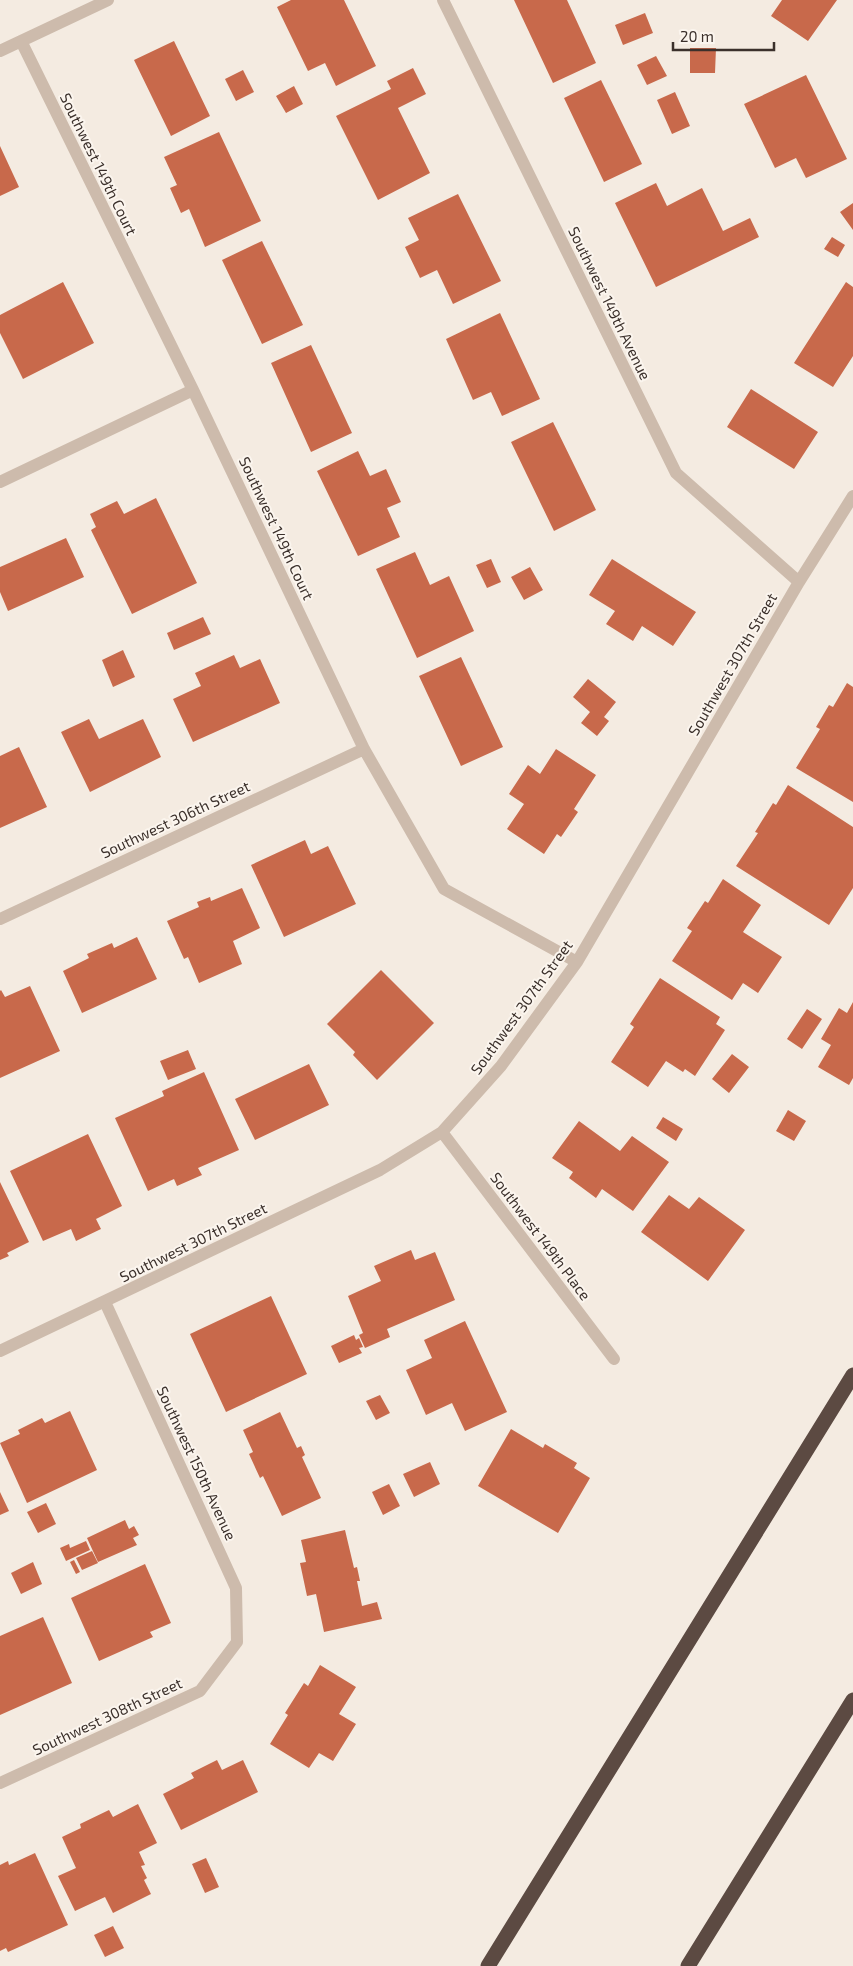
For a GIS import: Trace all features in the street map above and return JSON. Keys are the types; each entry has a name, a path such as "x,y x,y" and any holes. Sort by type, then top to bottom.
{"highway":[{"path":"488,1966 853,1375"},
{"path":"688,1966 853,1700"}],"street":[{"path":"0,51 108,0"},
{"name":"Southwest 149th Avenue","path":"443,0 676,473 799,582"},
{"name":"Southwest 149th Court","path":"21,41 193,390 364,749 444,889 577,962"},
{"path":"0,482 193,390"},
{"name":"Southwest 307th Street","path":"0,1351 380,1170 442,1132 501,1066 577,962 799,582 853,496"},
{"name":"Southwest 306th Street","path":"0,919 364,749"},
{"name":"Southwest 149th Place","path":"442,1132 614,1359"},
{"name":"Southwest 150th Avenue","path":"105,1302 236,1588 237,1642"},
{"name":"Southwest 308th Street","path":"0,1783 200,1691 237,1642"}],"building":[{"path":"291,0 344,0 376,66 336,86 325,63 308,71 277,7"},
{"path":"514,0 567,0 596,63 553,83"},
{"path":"782,0 837,0 808,41 771,16"},
{"path":"645,13 653,33 623,45 615,25"},
{"path":"174,41 210,116 171,136 134,60"},
{"path":"690,48 716,48 715,73 690,73"},
{"path":"656,56 667,76 647,85 637,65"},
{"path":"413,68 426,94 398,108 430,173 378,200 336,116 391,89 387,81"},
{"path":"243,70 254,92 236,101 225,79"},
{"path":"806,75 847,159 806,178 796,158 775,168 744,104"},
{"path":"601,80 642,164 604,182 564,98"},
{"path":"294,86 303,104 286,113 276,96"},
{"path":"675,92 690,126 672,134 657,100"},
{"path":"219,132 261,221 205,247 189,209 181,213 170,188 177,185 164,157"},
{"path":"0,146 19,187 0,196"},
{"path":"656,183 667,206 702,188 723,231 750,218 759,237 656,287 615,203"},
{"path":"458,194 501,281 453,304 437,270 420,278 405,247 419,240 408,218"},
{"path":"853,203 853,230 840,212"},
{"path":"832,237 845,245 838,257 824,249"},
{"path":"262,241 303,325 262,344 222,260"},
{"path":"63,282 94,343 23,379 0,333 0,315"},
{"path":"846,282 853,287 853,356 833,387 794,363"},
{"path":"500,313 540,399 502,416 491,392 473,400 446,339"},
{"path":"311,345 352,433 311,452 271,363"},
{"path":"751,389 818,432 794,469 727,427"},
{"path":"553,422 596,510 554,531 511,442"},
{"path":"358,451 370,476 386,469 401,502 387,508 400,537 358,556 317,471"},
{"path":"156,498 197,583 132,614 91,530 96,527 90,514 117,501 124,514"},
{"path":"66,538 84,577 8,611 0,592 0,567"},
{"path":"415,552 430,585 449,576 474,631 417,658 376,569"},
{"path":"491,559 501,582 487,588 476,565"},
{"path":"612,559 696,612 673,646 642,626 633,641 606,624 615,611 589,595"},
{"path":"530,567 543,590 524,600 511,577"},
{"path":"203,617 211,634 174,650 167,633"},
{"path":"123,650 135,677 113,687 102,660"},
{"path":"234,655 240,668 260,659 280,703 193,742 173,699 201,686 195,673"},
{"path":"461,657 503,747 461,766 419,676"},
{"path":"588,679 616,702 604,717 609,721 597,736 581,723 590,712 573,697"},
{"path":"847,683 853,687 853,802 796,768 820,729 816,727 829,705 833,707"},
{"path":"89,719 99,739 143,719 161,757 90,792 61,732"},
{"path":"19,747 47,807 0,828 0,756"},
{"path":"556,749 596,775 574,809 578,812 561,837 557,834 544,854 507,829 524,804 509,794 528,765 540,774"},
{"path":"788,785 853,827 853,888 829,925 736,866 758,833 755,832 773,803 776,805"},
{"path":"305,840 311,854 328,846 356,904 284,937 251,865"},
{"path":"723,879 761,905 743,932 782,957 758,993 743,983 732,1000 672,961 692,931 687,928 705,901 708,903"},
{"path":"242,888 260,928 233,941 242,964 199,983 188,957 184,959 167,921 199,907 197,902 210,897 211,901"},
{"path":"137,937 157,979 82,1013 63,971 89,958 87,954 112,943 114,948"},
{"path":"381,970 434,1023 377,1080 353,1055 355,1052 327,1024"},
{"path":"660,978 720,1017 716,1024 725,1030 695,1076 685,1069 683,1072 666,1061 648,1087 611,1062 634,1027 630,1024"},
{"path":"30,986 60,1051 0,1078 0,991 5,997"},
{"path":"853,1002 853,1078 849,1085 818,1067 831,1045 821,1039 839,1008 847,1013"},
{"path":"807,1009 822,1019 802,1049 787,1039"},
{"path":"188,1050 196,1069 168,1080 160,1061"},
{"path":"732,1054 749,1067 729,1093 712,1079"},
{"path":"309,1064 329,1105 255,1140 235,1099"},
{"path":"204,1072 239,1150 198,1168 202,1175 177,1186 174,1179 148,1191 115,1118 164,1096 162,1091"},
{"path":"788,1110 806,1121 794,1141 776,1131"},
{"path":"663,1117 683,1129 676,1141 656,1128"},
{"path":"579,1121 620,1151 632,1136 669,1162 633,1211 602,1189 596,1198 569,1178 573,1172 552,1158"},
{"path":"88,1134 122,1206 96,1219 101,1229 76,1241 71,1229 43,1241 10,1171"},
{"path":"0,1182 29,1242 7,1253 9,1256 0,1260"},
{"path":"669,1195 689,1209 699,1197 745,1230 708,1281 641,1232"},
{"path":"411,1250 415,1260 435,1252 455,1300 387,1329 390,1337 365,1348 359,1335 363,1333 348,1296 381,1281 374,1266"},
{"path":"271,1296 307,1374 226,1412 190,1334"},
{"path":"465,1321 507,1412 465,1431 452,1403 426,1415 406,1370 432,1358 424,1340"},
{"path":"354,1335 356,1340 359,1338 363,1347 359,1348 362,1353 339,1363 331,1346"},
{"path":"380,1395 390,1413 376,1420 366,1401"},
{"path":"70,1411 97,1470 27,1503 0,1443 20,1434 18,1430 42,1418 45,1423"},
{"path":"280,1412 297,1448 301,1446 305,1455 302,1457 321,1498 282,1516 263,1476 260,1478 249,1454 253,1452 243,1430"},
{"path":"511,1429 543,1448 545,1444 577,1463 574,1468 590,1478 558,1533 478,1486"},
{"path":"430,1462 440,1484 414,1497 403,1474"},
{"path":"389,1484 400,1506 383,1515 372,1492"},
{"path":"0,1492 9,1511 0,1515"},
{"path":"46,1503 56,1524 38,1533 27,1512"},
{"path":"125,1520 129,1529 134,1526 139,1535 133,1538 137,1545 98,1562 87,1538"},
{"path":"345,1530 354,1568 357,1567 360,1581 357,1581 362,1606 377,1602 382,1619 324,1632 316,1594 307,1596 300,1563 306,1562 301,1540"},
{"path":"86,1541 90,1550 66,1561 60,1548 69,1544 70,1548"},
{"path":"92,1551 98,1563 82,1570 76,1558"},
{"path":"74,1560 80,1572 76,1574 70,1562"},
{"path":"33,1562 42,1584 21,1594 11,1573"},
{"path":"145,1564 171,1623 150,1632 153,1637 99,1661 71,1598"},
{"path":"43,1617 72,1683 0,1715 0,1636"},
{"path":"320,1665 356,1687 339,1714 356,1724 333,1761 319,1753 309,1768 270,1744 288,1715 285,1713 304,1683 308,1686"},
{"path":"217,1760 222,1770 243,1760 258,1792 181,1830 163,1794 194,1778 191,1773"},
{"path":"138,1804 157,1843 139,1852 145,1865 141,1866 147,1878 144,1880 151,1894 113,1913 105,1897 75,1911 58,1876 76,1868 62,1837 81,1828 80,1824 109,1810 113,1817"},
{"path":"35,1853 68,1925 8,1952 6,1948 0,1951 0,1865 8,1861 9,1865"},
{"path":"206,1858 219,1887 205,1893 192,1864"},
{"path":"113,1926 124,1948 105,1957 94,1935"}]}
